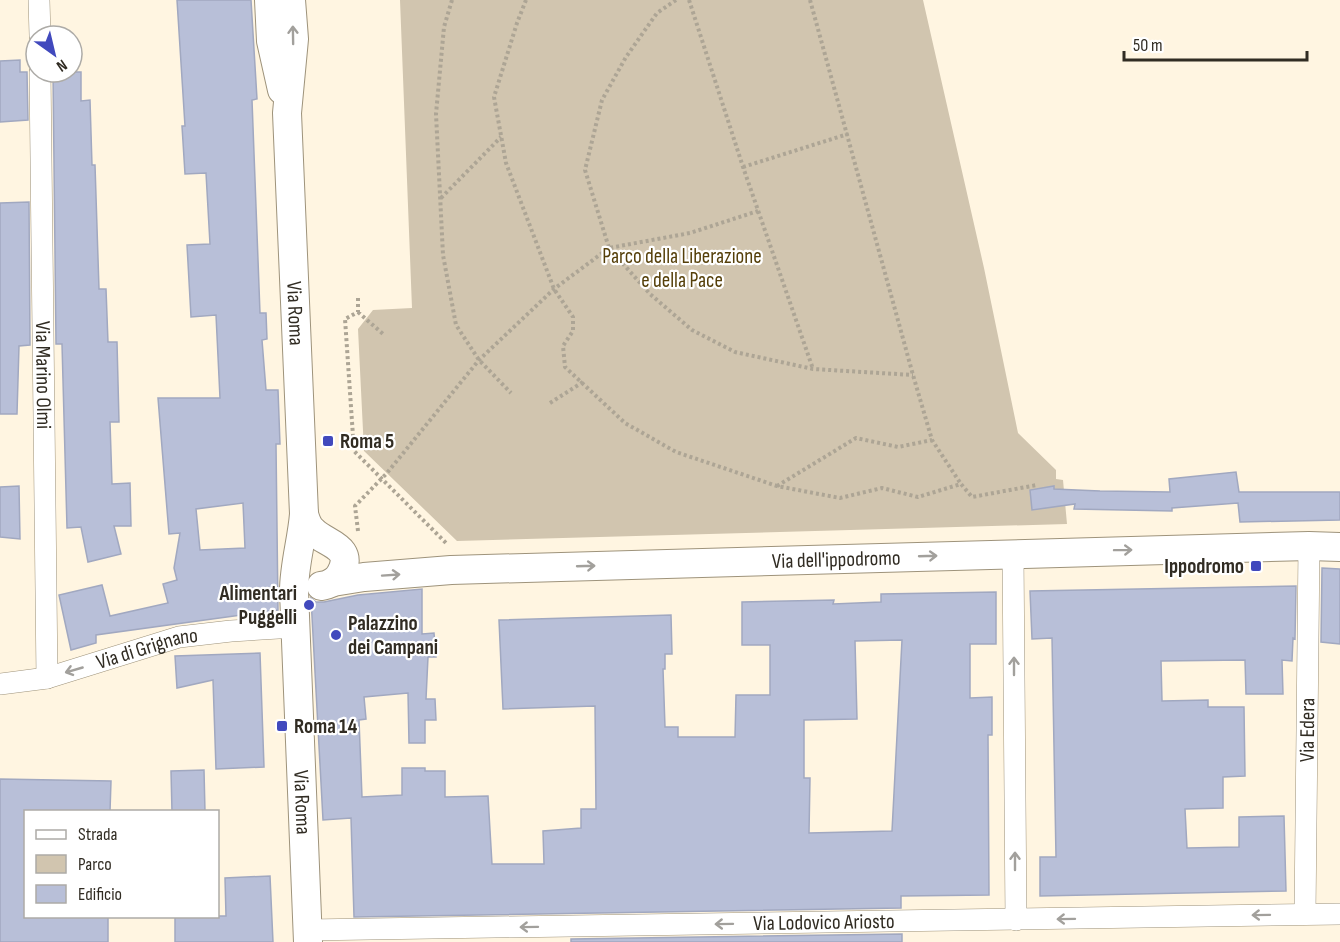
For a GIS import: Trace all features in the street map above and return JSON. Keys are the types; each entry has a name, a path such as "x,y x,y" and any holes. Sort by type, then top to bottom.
{"street":[{"path":"39,0 40,24"},
{"name":"Via Roma","path":"269,0 271,41 287,112"},
{"name":"Via Roma","path":"291,0 294,39 287,112 304,514 309,527 309,569 295,627 308,936"},
{"name":"Via Marino Olmi","path":"40,84 47,678"},
{"name":"Via Edera","path":"1305,914 1309,546"},
{"name":"Via dell'ippodromo","path":"309,569 364,577 451,570 1013,553 1340,547"},
{"path":"1013,553 1016,920"},
{"name":"Via di Grignano","path":"0,684 47,678 179,637 295,627"},
{"name":"Via Lodovico Ariosto","path":"308,936 1340,914"}],"path":[{"path":"453,0 444,27 436,114 443,255 456,325 478,360 511,393"},
{"path":"526,0 516,23 494,97 506,163 554,289 573,317 573,331 563,346 565,367 625,423 676,452 777,486 840,498 882,488 918,497 961,484"},
{"path":"676,0 657,13 626,57 602,100 585,170 609,248 650,294 692,330 735,352 813,369 913,375"},
{"path":"689,0 743,167 813,369"},
{"path":"810,0 932,440 972,497 1037,485"},
{"path":"743,167 848,134"},
{"path":"440,199 501,137"},
{"path":"358,535 355,506 382,478 478,360 554,289 609,248 690,233 759,211"},
{"path":"358,298 358,312 383,334"},
{"path":"358,312 345,319 354,451 450,546"},
{"path":"550,403 583,382"},
{"path":"777,486 856,438 898,447 932,440"}],"green space":[{"name":"Parco della Liberazione e della Pace","path":"400,0 923,0 984,268 1018,433 1056,470 1056,479 1063,480 1067,524 457,541 364,451 358,329 373,310 412,308"}],"building":[{"path":"177,0 251,0 257,99 252,100 260,313 266,313 267,339 262,340 266,390 278,390 280,444 276,444 278,610 96,635 96,643 71,650 59,595 102,585 110,616 168,603 163,584 177,580 174,568 180,533 169,534 158,398 220,398 216,315 191,317 187,245 210,244 206,173 185,174 182,126 185,126","holes":["243,503 245,548 200,550 196,509"]},
{"path":"20,60 20,72 24,72 24,84 27,84 28,120 0,122 0,61"},
{"path":"53,84 81,84 81,101 90,100 92,165 95,165 99,289 106,289 108,342 117,342 119,422 110,422 112,484 130,483 131,526 114,526 121,554 88,562 81,527 67,528 62,344 56,344"},
{"path":"29,202 30,345 19,346 17,414 0,414 0,203"},
{"path":"1236,472 1239,492 1340,492 1340,520 1240,522 1238,503 1172,508 1172,511 1074,509 1075,504 1032,510 1030,490 1054,486 1054,489 1170,492 1169,479"},
{"path":"19,486 20,539 0,537 0,487"},
{"path":"1322,568 1340,569 1340,644 1321,642"},
{"path":"1296,586 1295,639 1293,638 1292,661 1282,660 1283,694 1246,694 1245,660 1161,661 1162,701 1208,700 1208,707 1244,707 1245,776 1223,777 1223,808 1185,809 1187,848 1239,847 1239,817 1284,816 1286,891 1040,896 1040,857 1056,857 1052,638 1032,639 1030,591"},
{"path":"422,589 422,634 434,633 436,657 428,657 426,699 435,699 436,720 425,720 425,743 409,743 408,693 364,697 366,719 359,720 362,797 402,795 402,768 445,771 445,797 488,796 492,864 544,864 543,831 581,828 581,809 596,809 595,706 503,709 499,620 671,615 672,654 665,654 665,669 663,669 665,727 678,727 678,737 735,737 736,695 770,695 770,645 742,645 742,602 834,600 833,604 881,602 881,594 996,592 996,644 970,644 970,698 992,697 992,735 988,735 989,895 901,896 901,908 354,917 351,818 323,820 311,598 316,602 324,602 358,595","holes":["902,640 892,831 809,833 810,778 804,778 804,720 857,719 855,641"]},
{"path":"260,653 264,767 216,769 213,680 177,688 175,656"},
{"path":"204,770 205,810 172,810 171,771"},
{"path":"0,779 111,781 110,810 24,810 24,918 108,918 108,942 0,942"},
{"path":"270,876 273,942 175,942 175,918 226,916 225,878"},
{"path":"902,934 902,942 571,942 571,939"}],"place":[{"name":"Roma 5","path":"328,441"},
{"name":"Ippodromo","path":"1256,566"},
{"name":"Alimentari Puggelli","path":"309,605"},
{"name":"Palazzino dei Campani","path":"336,635"},
{"name":"Roma 14","path":"282,726"}]}
